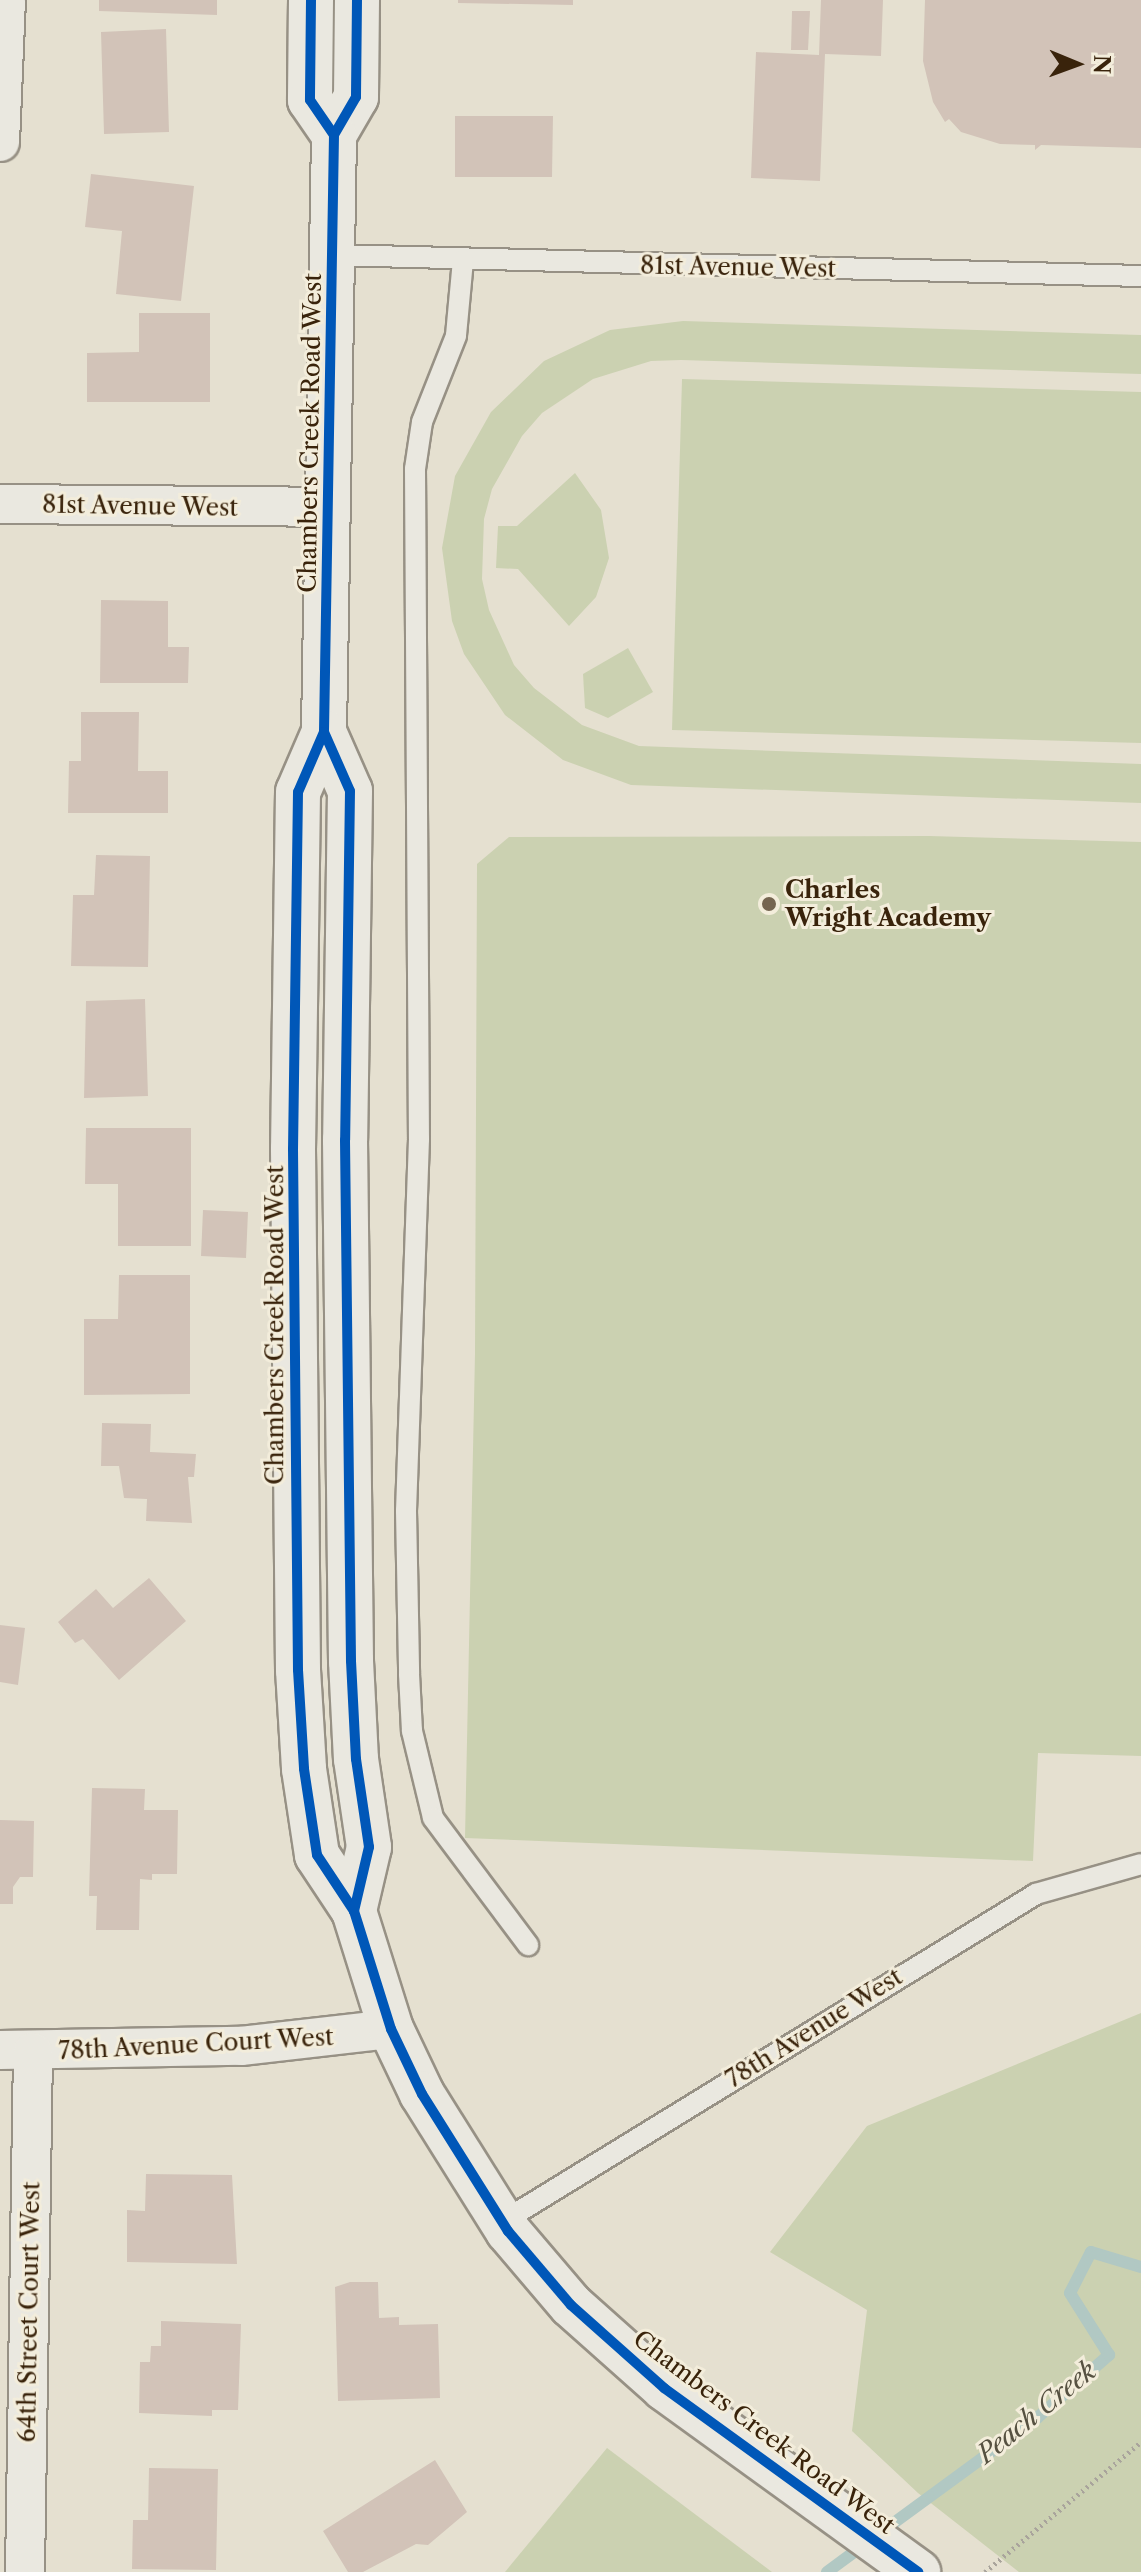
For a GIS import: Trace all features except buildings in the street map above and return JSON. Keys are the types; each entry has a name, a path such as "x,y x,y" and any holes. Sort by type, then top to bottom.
{"street":[{"path":"0,142 6,0"},
{"path":"311,0 310,100 334,135 356,97 357,0"},
{"name":"Chambers Creek Road West","path":"334,135 324,732 298,792 293,1149 298,1670 304,1769 317,1855 354,1911 391,2029 448,2142 502,2222 571,2305 664,2388 918,2572"},
{"name":"81st Avenue West","path":"0,504 328,507"},
{"name":"78th Avenue Court West","path":"17,2051 241,2046 391,2029"},
{"name":"64th Street Court West","path":"17,2051 25,2572"}],"lane":[{"name":"81st Avenue West","path":"334,255 1141,276"},
{"path":"463,260 458,328 422,422 415,469 419,1139 406,1511 409,1674 412,1731 433,1818 528,1945"},
{"name":"78th Avenue West","path":"502,2222 1036,1894 1141,1864"}],"path":[{"path":"985,2572 1141,2442"}],"green space":[{"path":"683,321 1141,335 1141,374 681,360 651,361 593,379 542,413 522,436 492,489 484,519 482,579 489,610 514,665 534,688 582,725 639,746 1141,764 1141,803 631,785 563,760 505,715 464,654 452,621 442,548 455,476 491,412 544,361 610,330"},
{"path":"682,379 1141,392 1141,743 672,730"},
{"path":"575,473 601,510 609,558 596,597 569,626 518,569 496,568 498,526 517,526"},
{"path":"628,648 653,692 608,718 585,708 583,674"},
{"path":"929,836 1141,842 1141,1756 1038,1753 1033,1861 465,1838 475,1353 477,864 509,837"},
{"path":"1141,2013 1141,2572 1019,2572 918,2493 852,2431 867,2310 770,2252 867,2126"},
{"path":"607,2448 772,2572 505,2572"}],"waterway":[{"name":"Peach Creek","path":"880,2533 1037,2418 1109,2355 1070,2293 1091,2252 1141,2267"},
{"name":"Peach Creek","path":"827,2572 865,2544"}],"cycle path":[{"path":"311,0 310,100 334,135"},
{"path":"357,0 356,97 334,135 324,732 298,792 293,1149 298,1670 304,1769 317,1855 354,1911 391,2029 422,2094 508,2231 571,2305 664,2388 918,2572"},
{"path":"324,732 350,791 345,1140 351,1661 356,1759 369,1847 354,1911"}],"place":[{"name":"Charles Wright Academy","path":"769,904"}]}
